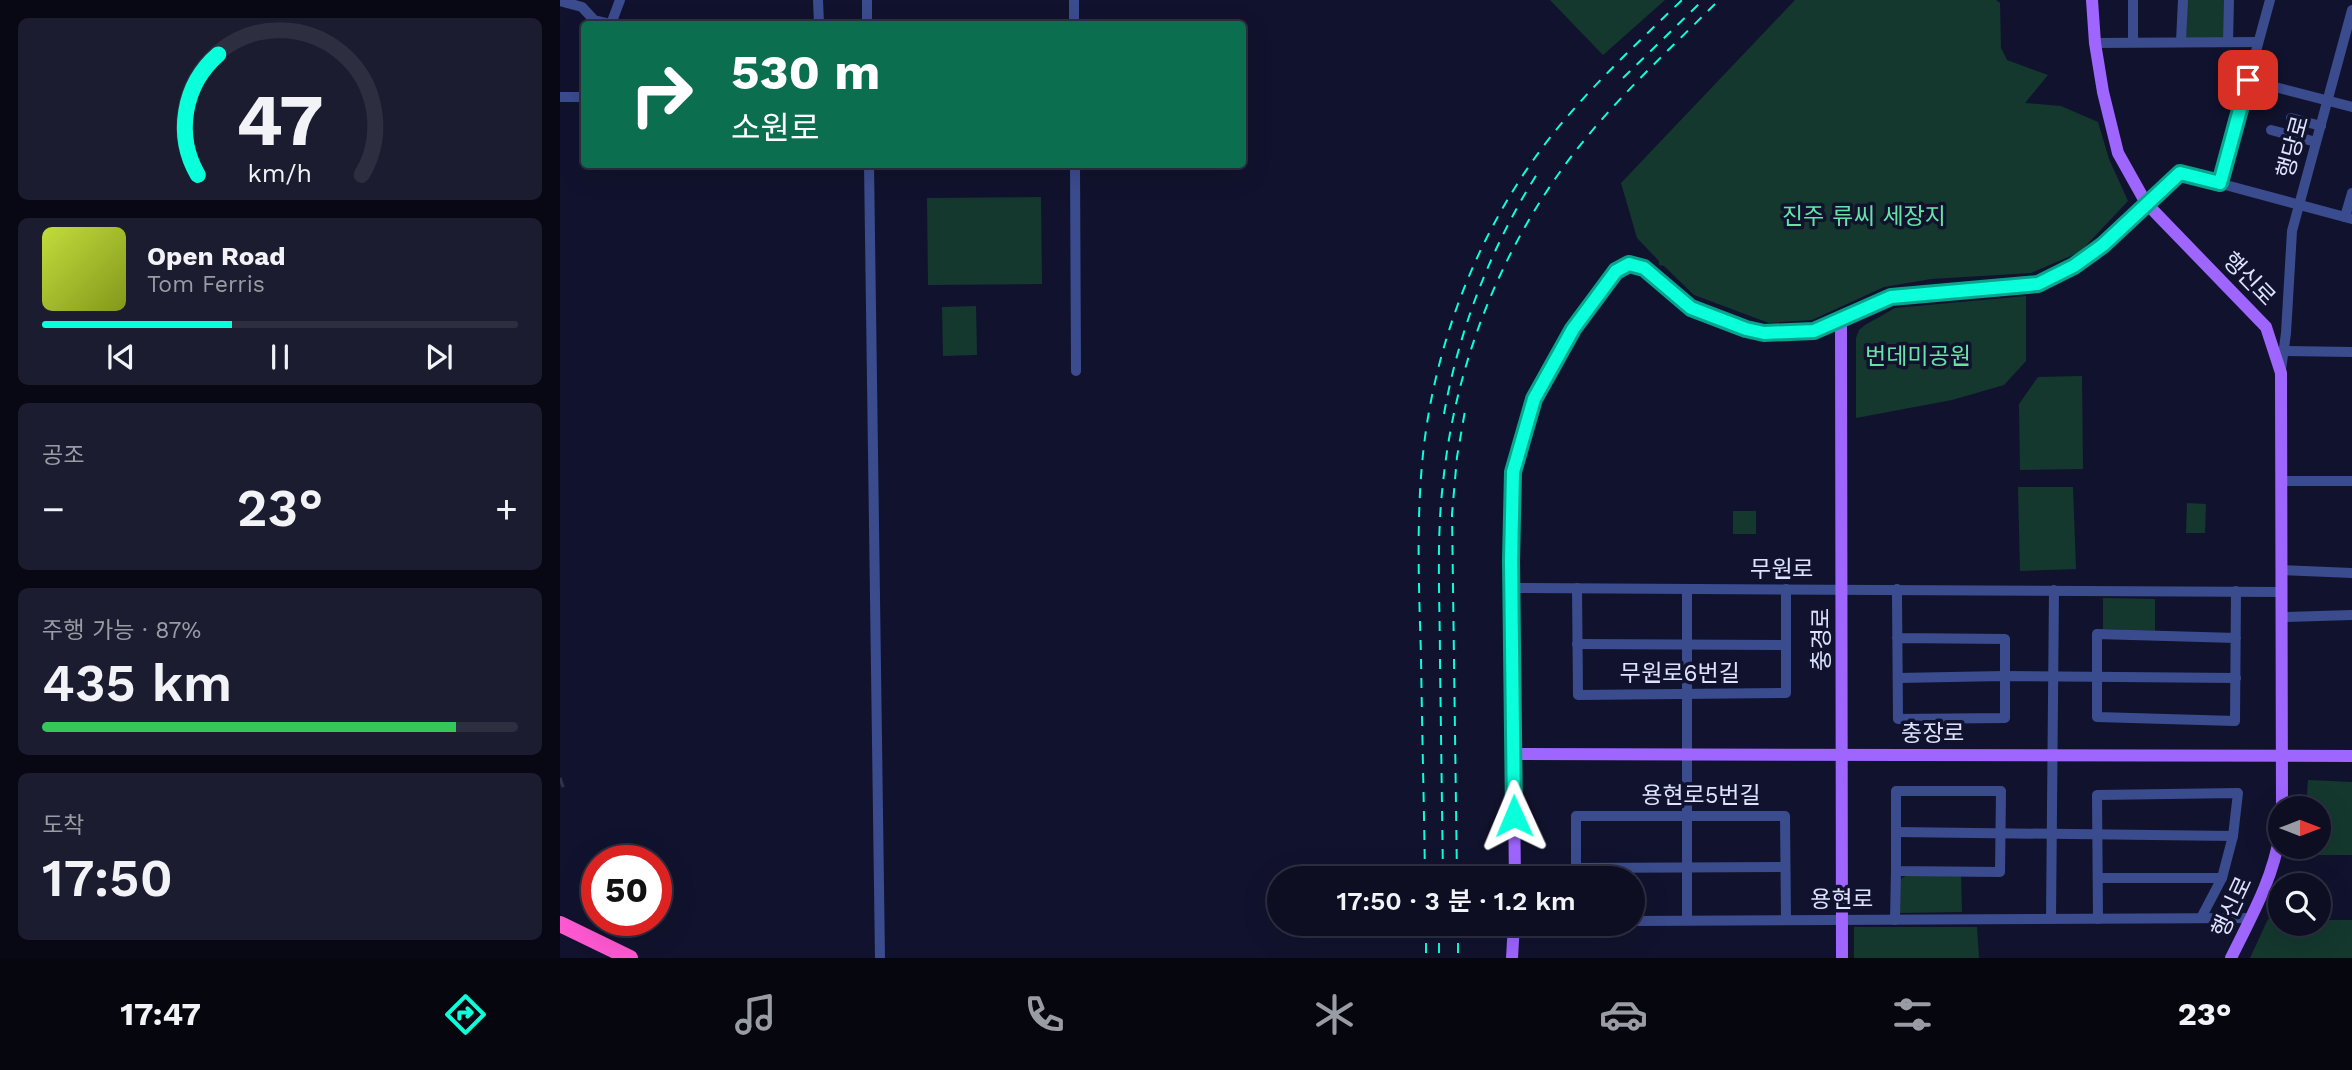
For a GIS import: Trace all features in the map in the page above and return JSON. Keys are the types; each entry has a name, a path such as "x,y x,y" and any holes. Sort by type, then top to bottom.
{"highway":[{"path":"560,912 564,933"},
{"path":"564,933 614,958"},
{"path":"564,933 630,958"}],"main road":[{"name":"행신로","path":"2092,0 2095,43 2109,122 2118,153 2147,203 2266,327 2281,373 2282,796"},
{"path":"1515,866 1511,587 1513,472 1534,399 1573,329 1616,271 1629,264 1644,268 1691,308 1746,329 1764,333 1814,331 1891,297 2038,284 2074,266 2103,245 2147,203"},
{"name":"충경로","path":"1841,319 1842,958"},
{"name":"충장로","path":"1513,754 2352,757"},
{"name":"행신로","path":"2231,958 2276,859"},
{"path":"1512,958 1513,936"}],"street":[{"path":"613,21 620,0"},
{"path":"818,0 819,21"},
{"path":"867,0 867,21"},
{"path":"1073,0 1074,21"},
{"path":"2133,0 2133,42"},
{"path":"2181,42 2183,0"},
{"path":"2228,0 2228,42"},
{"path":"2220,183 2270,0"},
{"path":"560,1 582,4 594,20 598,21"},
{"name":"행당로","path":"2281,373 2292,231 2352,10"},
{"path":"2095,43 2258,42"},
{"name":"행당로","path":"2248,80 2352,107"},
{"path":"560,97 581,97"},
{"path":"2291,118 2321,125"},
{"path":"2271,130 2316,142"},
{"path":"869,168 880,958"},
{"path":"1075,168 1076,371"},
{"name":"행당로","path":"2147,203 2180,173 2300,205"},
{"path":"2300,205 2349,218 2352,193"},
{"path":"2284,351 2352,352"},
{"path":"2282,481 2352,481"},
{"path":"2282,570 2352,573"},
{"name":"무원로","path":"1511,587 2281,592"},
{"name":"무원로6번길","path":"1577,588 1577,695 1786,693 1786,589"},
{"path":"1687,589 1687,920"},
{"path":"1897,589 1897,638 1898,719 2005,718 2005,639 1897,638"},
{"path":"2051,919 2053,590"},
{"path":"2236,591 2236,638 2236,678 2235,721 2097,717 2097,634 2236,638"},
{"path":"2282,617 2352,615"},
{"path":"1577,644 1786,645"},
{"path":"1898,678 2236,678"},
{"path":"1895,920 1896,791 2001,791 2000,872 1896,871"},
{"path":"2098,919 2097,794 2238,793 2233,836 2222,878 2201,918"},
{"name":"용현로5번길","path":"1576,866 1576,816 1785,816 1786,920"},
{"path":"1896,831 2233,836"},
{"path":"1645,869 1785,867"},
{"path":"2098,877 2222,878"},
{"name":"용현로","path":"1645,921 2251,918"}],"green space":[{"path":"1550,0 1665,0 1603,55"},
{"name":"진주 류씨 세장지","path":"1795,0 1996,0 2000,3 2001,48 2007,60 2048,75 2025,103 2061,106 2098,122 2109,159 2128,201 2080,252 2031,273 1931,279 1884,287 1812,320 1769,323 1694,295 1664,266 1659,265 1659,261 1637,238 1621,183"},
{"path":"2187,0 2225,0 2224,39 2186,38"},
{"path":"1041,197 1042,284 928,285 927,198"},
{"name":"번데미공원","path":"2026,296 2026,361 2004,385 1952,400 1856,418 1856,338 1865,325 1895,308"},
{"path":"976,306 977,355 943,356 942,307"},
{"path":"2082,376 2083,469 2020,470 2019,404 2038,377"},
{"path":"2018,487 2073,487 2076,569 2020,571"},
{"path":"2187,503 2206,504 2205,533 2186,533"},
{"path":"1733,511 1756,511 1756,534 1733,534"},
{"path":"2103,598 2155,599 2155,631 2103,629"},
{"path":"2308,780 2352,782 2352,855 2331,855 2331,796 2307,796"},
{"path":"1911,873 1961,874 1962,912 1899,913 1899,880"},
{"path":"2268,919 2268,936 2331,936 2331,920 2352,920 2352,958 2250,958"},
{"path":"1854,927 1977,927 1979,958 1854,958"}],"railway":[{"path":"1425,866 1419,504 1428,415 1447,337 1475,262 1492,227 1534,159 1586,96 1682,0"},
{"path":"1623,78 1703,0"},
{"path":"1443,866 1440,527 1448,442 1467,363 1495,286 1533,213 1555,179 1612,108 1719,0"},
{"path":"1444,414 1458,351 1479,290 1505,230 1537,174"},
{"path":"1457,866 1452,514 1457,457 1466,405"},
{"path":"1426,936 1426,958"},
{"path":"1439,936 1439,958"},
{"path":"1458,936 1458,958"}],"route":[{"path":"1514,816 1511,561 1513,472 1534,399 1573,329 1616,271 1629,264 1644,268 1691,308 1764,333 1814,331 1891,297 2038,284 2074,266 2103,245 2180,173 2220,183 2248,80"}]}
